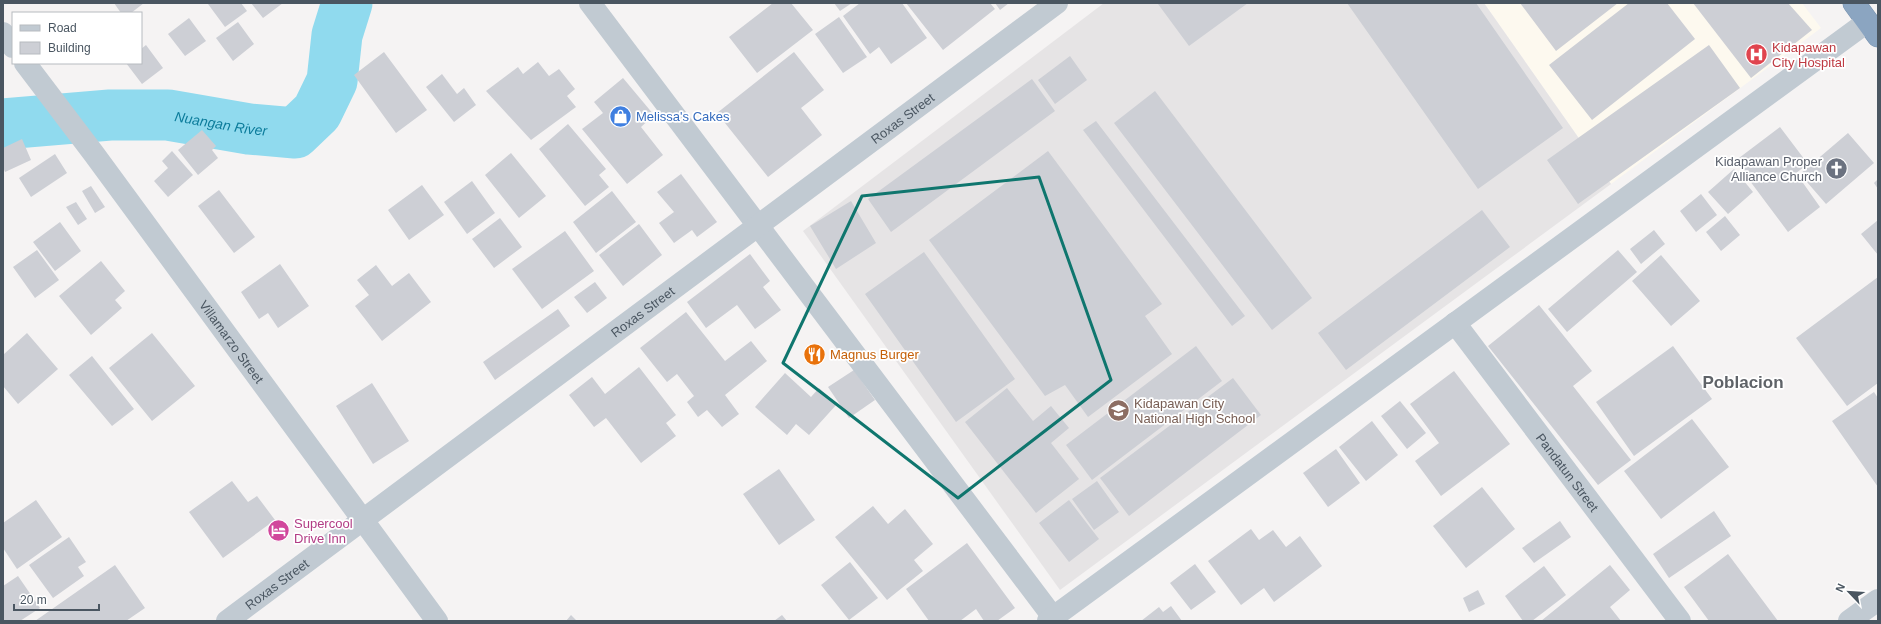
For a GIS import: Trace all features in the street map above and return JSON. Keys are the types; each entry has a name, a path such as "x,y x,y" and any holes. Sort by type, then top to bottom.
{"highway":[{"path":"1854,3 1873,29"}],"street":[{"path":"590,3 758,225 1052,620 1455,323 1873,29"},
{"name":"Roxas Street","path":"227,621 1057,3"},
{"path":"3,33 12,46"},
{"name":"Villamarzo Street","path":"26,64 42,88 94,154 437,621"},
{"name":"Pandatun Street","path":"1455,323 1680,621"},
{"path":"1849,621 1878,600"}],"highlighted area":[{"path":"1039,177 1111,380 958,498 783,363 862,196"}],"shaded area":[{"name":"Kidapawan City National High School","path":"1104,3 1484,3 1611,184 1060,590 803,231"},
{"path":"1484,3 1802,3 1821,28 1611,184"}],"building":[{"path":"114,3 144,3 132,12 120,12"},
{"path":"241,3 247,11 225,27 208,4"},
{"path":"251,3 283,3 263,18"},
{"path":"773,3 791,3 813,30 757,73 729,37"},
{"path":"834,3 852,3 840,11"},
{"path":"860,3 902,3 927,38 891,64 879,47 870,54 843,16"},
{"path":"906,3 990,3 995,9 943,50"},
{"path":"995,3 1009,3 1000,10"},
{"path":"1248,3 1189,46 1158,4"},
{"path":"1347,3 1476,3 1563,128 1478,189"},
{"path":"1520,3 1618,3 1556,51"},
{"path":"1629,3 1667,3 1695,39 1592,120 1549,65"},
{"name":"Kidapawan City Hospital","path":"1693,3 1788,3 1812,30 1751,78"},
{"path":"839,17 867,57 843,73 815,34"},
{"path":"189,18 206,41 185,56 168,34"},
{"path":"238,22 254,44 233,61 216,38"},
{"path":"146,45 163,68 142,84 127,64 142,64 142,48"},
{"path":"1709,45 1740,88 1578,204 1547,160"},
{"path":"384,52 427,110 396,133 354,75"},
{"path":"794,52 824,90 801,108 822,135 768,177 717,113"},
{"path":"1070,56 1087,80 1055,104 1038,80"},
{"path":"538,62 549,76 559,69 575,89 567,96 576,107 531,140 486,91 518,67 523,74"},
{"path":"442,74 457,94 464,88 476,105 454,122 426,87"},
{"path":"623,78 654,115 641,127 663,155 627,184 582,129 603,113 594,102"},
{"path":"1032,79 1055,111 891,232 868,199"},
{"path":"1155,91 1312,298 1272,330 1114,123"},
{"path":"1096,121 1245,316 1232,326 1083,130"},
{"path":"568,124 606,169 599,175 609,187 585,206 539,149"},
{"path":"1780,127 1808,164 1796,173 1820,207 1788,232 1735,161"},
{"path":"202,130 216,146 212,150 218,158 198,175 178,150"},
{"name":"Kidapawan Proper Alliance Church","path":"1848,133 1874,163 1826,204 1800,174"},
{"path":"22,139 31,160 5,172 3,167 3,148"},
{"path":"172,151 193,175 168,197 154,181 168,168 162,161"},
{"path":"1048,151 1162,304 1145,316 1172,354 1088,417 1065,385 1045,396 929,240"},
{"path":"511,153 546,196 519,218 485,175"},
{"path":"55,154 67,173 31,197 19,178"},
{"path":"1734,169 1753,192 1728,214 1708,192"},
{"path":"681,174 717,222 697,237 692,230 674,243 659,223 674,212 657,192"},
{"path":"1878,179 1878,189 1874,183"},
{"path":"472,181 495,213 467,234 444,202"},
{"path":"422,185 444,215 409,240 388,210"},
{"path":"91,186 105,207 95,213 82,191"},
{"path":"219,190 255,237 234,253 198,206"},
{"path":"612,191 636,222 596,253 573,222"},
{"path":"1701,194 1717,215 1696,232 1680,211"},
{"path":"851,201 876,243 836,269 810,226"},
{"path":"76,202 87,219 78,225 66,207"},
{"path":"1482,210 1510,247 1346,370 1318,333"},
{"path":"1725,216 1740,235 1721,251 1706,232"},
{"path":"500,218 522,247 494,268 472,239"},
{"path":"1878,220 1878,255 1861,234"},
{"path":"60,222 81,251 55,271 33,242"},
{"path":"639,224 662,255 623,286 599,255"},
{"path":"1654,230 1665,244 1641,264 1630,249"},
{"path":"565,231 594,271 542,309 512,269"},
{"path":"37,250 59,280 35,298 13,267"},
{"path":"1618,250 1637,272 1567,332 1548,309"},
{"path":"924,252 1015,379 956,422 865,294"},
{"path":"750,254 770,281 763,287 781,310 755,329 737,305 706,328 687,302"},
{"path":"1661,255 1700,301 1671,326 1632,281"},
{"path":"101,261 125,291 115,300 122,308 91,335 59,296"},
{"path":"280,264 309,306 278,328 268,313 259,319 241,292"},
{"path":"376,265 392,286 409,273 431,302 382,341 355,306 369,295 357,280"},
{"path":"1878,277 1878,383 1847,406 1796,338"},
{"path":"595,282 607,298 587,313 574,297"},
{"path":"1539,305 1592,371 1573,386 1631,460 1598,485 1488,346"},
{"path":"558,309 570,326 495,380 483,362"},
{"path":"686,312 725,361 751,341 767,361 725,395 739,414 722,427 707,410 698,417 687,402 694,396 677,374 667,382 640,348"},
{"path":"27,333 58,369 18,404 3,386 3,355"},
{"path":"152,333 195,386 152,421 109,368"},
{"path":"1196,346 1222,381 1092,480 1066,445"},
{"path":"1673,346 1712,399 1634,456 1596,402"},
{"path":"92,356 134,409 112,426 69,375"},
{"path":"639,367 676,415 666,423 676,436 641,463 606,418 594,427 569,395 592,377 605,394"},
{"path":"854,370 875,400 849,418 828,387"},
{"path":"1454,371 1510,444 1441,496 1415,461 1439,443 1410,404"},
{"path":"785,373 811,397 819,388 837,404 809,435 796,424 787,435 755,407"},
{"path":"1233,378 1261,415 1129,516 1100,478"},
{"path":"372,383 409,441 373,464 336,406"},
{"path":"1007,388 1033,421 1051,406 1069,428 1051,443 1079,479 1036,513 965,422"},
{"path":"1874,392 1878,398 1878,487 1832,421"},
{"path":"1400,401 1426,433 1407,449 1381,416"},
{"path":"1692,419 1729,467 1661,519 1624,471"},
{"path":"1372,421 1398,455 1366,481 1339,447"},
{"path":"1336,449 1360,483 1328,507 1303,473"},
{"path":"779,469 815,520 779,545 743,494"},
{"path":"232,481 248,502 257,496 275,520 223,558 189,512"},
{"path":"1097,481 1119,512 1094,530 1072,499"},
{"path":"1482,487 1515,529 1466,568 1433,526"},
{"path":"36,500 62,537 17,569 3,548 3,523"},
{"path":"1069,500 1099,539 1069,562 1039,523"},
{"path":"873,506 888,524 905,509 933,544 914,560 923,571 887,600 835,537"},
{"path":"1714,511 1731,536 1669,578 1653,554"},
{"path":"1560,521 1571,537 1534,563 1522,548"},
{"path":"1251,529 1259,540 1273,530 1286,547 1300,536 1322,566 1274,602 1264,588 1241,605 1208,561"},
{"path":"69,537 86,562 78,567 84,576 53,598 29,565"},
{"path":"967,543 1015,608 997,621 984,621 976,609 960,621 929,621 906,589"},
{"path":"1728,554 1778,621 1709,621 1684,587"},
{"path":"850,562 878,598 849,620 821,585"},
{"path":"1195,564 1216,592 1191,610 1170,583"},
{"path":"115,565 145,608 126,621 35,621"},
{"path":"1610,565 1630,590 1610,607 1621,621 1541,621"},
{"path":"1544,566 1566,595 1532,621 1523,621 1505,596"},
{"path":"18,576 40,608 20,621 3,621 3,586"},
{"path":"1478,590 1485,604 1469,612 1463,598"},
{"path":"1171,606 1182,621 1141,621 1159,607 1163,612"},
{"path":"571,615 577,621 566,621"},
{"path":"782,615 787,621 774,621"}],"waterway":[{"name":"Nuangan River","path":"3,124 110,115 168,115 249,129 295,133 317,112 332,81 337,35 347,3"}],"place":[{"name":"Kidapawan City Hospital","path":"1757,54"},
{"name":"Melissa's Cakes","path":"621,116"},
{"name":"Kidapawan Proper Alliance Church","path":"1837,168"},
{"name":"Magnus Burger","path":"814,354"},
{"name":"Kidapawan City National High School","path":"1118,410"},
{"name":"Supercool Drive Inn","path":"278,530"}],"district":[{"name":"Poblacion","path":"1743,382"}]}
